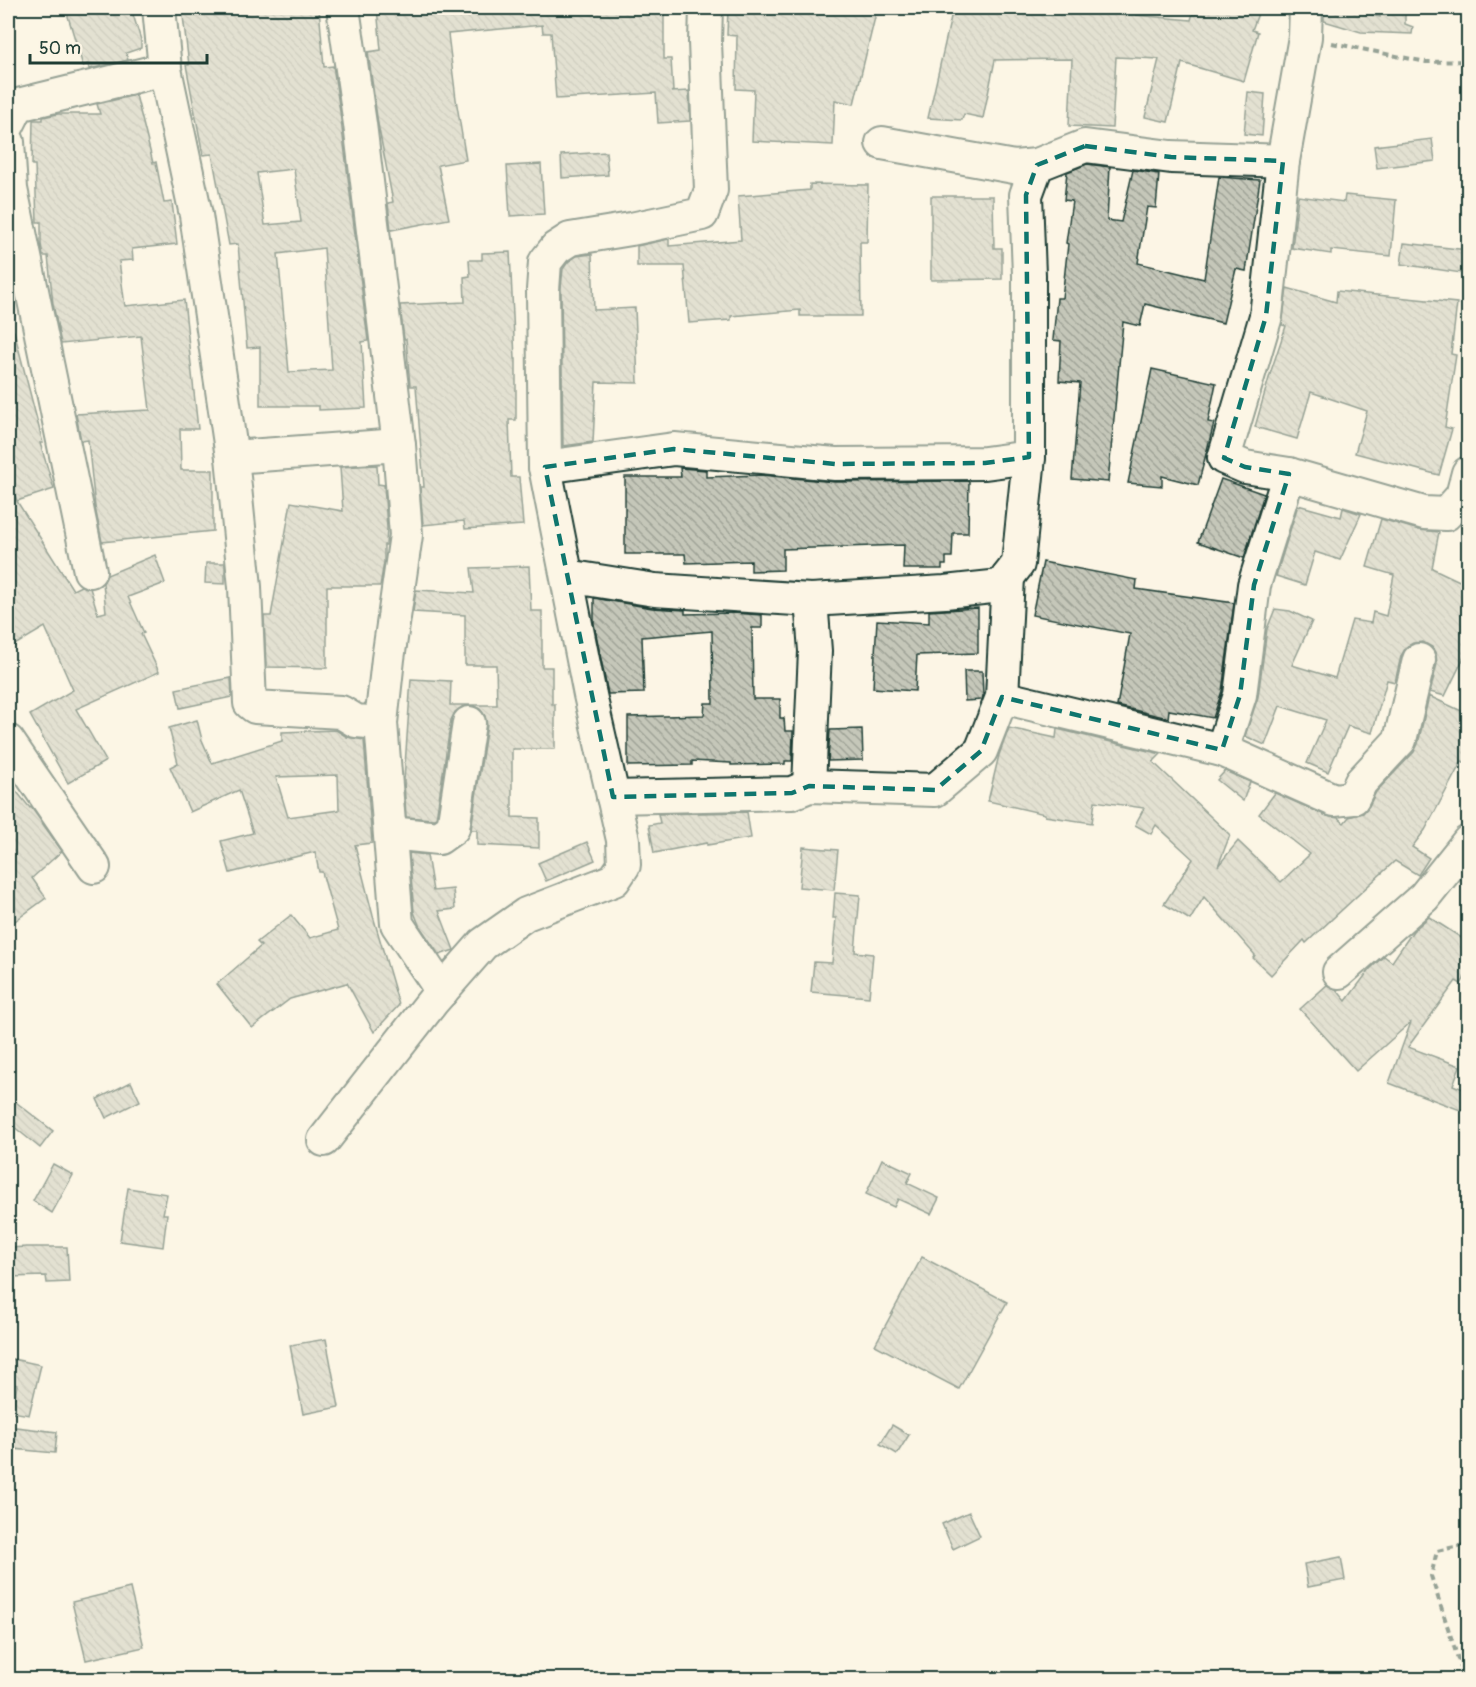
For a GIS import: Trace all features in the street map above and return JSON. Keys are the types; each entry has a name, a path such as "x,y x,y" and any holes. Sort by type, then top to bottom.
{"street":[{"path":"159,8 165,69 196,215 232,457 245,587 250,703 255,707 341,712 356,721 381,723"},
{"path":"343,8 360,124 399,445 406,535 381,723 397,924 442,991"},
{"path":"324,1140 442,991 483,945 526,914 614,880 624,865 623,840 590,695 545,467 543,290 545,262 556,248 570,239 702,214 711,190 705,42 706,8"},
{"path":"1306,22 1283,161 1266,316 1224,458 1245,467 1289,474 1424,513 1446,514 1462,496 1468,473"},
{"path":"8,125 18,105 165,69"},
{"path":"8,142 11,189 90,571"},
{"path":"882,143 1014,167 1037,165 1085,146 1171,157 1283,161"},
{"path":"567,576 655,590 811,600 945,592 1002,586 1017,564 1029,457 1029,275 1026,195 1037,165"},
{"path":"232,457 399,445"},
{"path":"545,467 674,449 836,464 985,463 1029,457"},
{"path":"1222,750 1240,695 1254,585 1289,474"},
{"path":"613,797 792,793 809,786 935,790 981,751 1002,697 1008,577"},
{"path":"809,786 815,651 811,600"},
{"path":"1002,697 1222,750 1335,800 1353,798 1361,782 1400,740 1419,660"},
{"path":"390,833 439,838 453,828 469,723"},
{"path":"8,741 94,867"},
{"path":"1339,972 1424,897 1468,843"}],"path":[{"path":"1306,22 1426,62 1468,61"},
{"path":"1467,1680 1431,1576 1437,1551 1468,1544"}],"highlighted area":[{"path":"1085,146 1171,157 1283,161 1266,316 1224,458 1245,467 1289,474 1254,585 1240,695 1222,750 1002,697 981,751 935,790 809,786 792,793 613,797 545,467 674,449 835,464 985,463 1029,457 1026,195 1037,165"}],"building":[{"path":"84,8 131,8 141,40 141,48 126,53 128,60 89,69 88,64 83,66 67,13"},
{"path":"182,8 319,8 324,67 333,66 340,112 368,341 362,342 366,408 319,410 319,406 260,406 260,347 247,348 238,244 229,245 212,154 203,155 186,65 189,65","holes":["294,169 301,222 265,225 257,173","324,248 332,370 289,372 278,254"]},
{"path":"377,8 664,8 664,59 671,59 673,91 671,92 689,91 690,121 658,123 656,93 556,99 551,33 543,33 542,25 448,34 466,160 438,165 449,219 391,230 388,203 393,202 378,124 368,52 381,50"},
{"path":"728,8 854,8 876,13 854,104 835,100 833,145 752,141 754,90 736,89 737,36 727,35"},
{"path":"953,8 1136,8 1136,15 1191,20 1193,13 1196,14 1199,8 1260,8 1252,30 1258,32 1244,81 1182,63 1168,122 1145,117 1159,59 1116,57 1112,128 1069,126 1072,59 995,60 983,118 964,114 962,120 928,118"},
{"path":"1324,8 1346,8 1380,17 1380,11 1405,12 1405,24 1413,27 1412,34 1361,32 1324,21"},
{"path":"1248,92 1265,94 1262,136 1244,134"},
{"path":"136,95 153,163 156,162 164,203 172,202 177,244 132,249 133,260 119,261 125,306 184,300 198,429 180,429 181,470 213,470 213,531 102,542 95,507 88,440 81,441 76,414 150,410 141,336 61,344 53,304 48,256 43,256 41,222 37,222 35,165 32,165 33,120 43,120 43,117 58,114 100,114 97,104"},
{"path":"1432,139 1435,161 1377,168 1374,146"},
{"path":"606,152 608,175 562,178 561,155"},
{"path":"541,164 544,214 510,216 507,166"},
{"path":"1087,164 1110,167 1107,220 1121,222 1133,170 1159,174 1156,208 1147,207 1138,263 1204,279 1219,177 1260,180 1246,271 1236,269 1223,323 1145,304 1140,326 1123,322 1108,482 1072,479 1080,383 1059,381 1061,341 1053,340 1057,298 1062,298 1072,201 1064,200 1067,172"},
{"path":"810,184 868,185 867,242 860,242 861,316 800,316 800,310 731,316 731,320 689,323 684,266 637,266 637,246 669,239 669,246 741,240 738,196 810,190"},
{"path":"1345,195 1396,200 1391,256 1331,250 1331,254 1292,248 1298,196 1344,202"},
{"path":"931,196 993,196 994,248 1002,248 1002,279 931,280"},
{"path":"1404,243 1468,250 1468,274 1401,264"},
{"path":"510,252 516,359 516,420 509,420 511,477 519,477 523,525 465,529 464,521 423,525 420,487 424,487 416,386 410,386 400,305 465,302 464,277 470,276 469,260 482,260 482,253"},
{"path":"592,254 594,310 635,308 638,383 596,382 593,442 563,446 561,288 563,269 577,256"},
{"path":"1287,288 1336,302 1337,291 1457,303 1451,354 1456,355 1445,427 1452,429 1439,475 1355,453 1367,411 1311,392 1297,439 1255,427 1286,326 1282,325"},
{"path":"14,331 43,443 40,443 54,489 17,501 8,473 8,332"},
{"path":"1152,369 1216,383 1208,422 1214,423 1198,485 1162,476 1162,486 1128,483"},
{"path":"377,465 378,484 384,485 387,528 380,586 327,586 327,668 266,667 264,616 271,616 291,502 343,511 340,467"},
{"path":"680,468 706,470 706,477 761,475 835,482 969,481 968,533 953,533 952,557 946,557 946,565 942,565 942,569 903,569 904,545 783,549 783,570 751,571 751,561 686,563 685,554 625,554 625,477 681,477"},
{"path":"1221,479 1264,494 1244,558 1198,542"},
{"path":"8,487 73,590 81,586 90,588 98,614 106,612 103,583 107,575 155,555 165,583 128,597 144,633 141,634 159,672 76,709 106,761 68,783 30,715 73,690 45,627 8,649"},
{"path":"1298,505 1341,517 1343,508 1361,514 1340,560 1315,552 1305,585 1276,576"},
{"path":"1381,519 1419,530 1439,532 1432,568 1468,585 1468,649 1445,696 1430,692 1437,664 1436,654 1432,647 1423,642 1413,643 1406,647 1401,656 1395,682 1387,680 1372,733 1348,726 1328,772 1307,763 1326,720 1280,706 1265,745 1245,736 1258,697 1267,629 1275,609 1290,611 1312,621 1292,665 1335,678 1352,620 1371,623 1373,612 1386,616 1394,575 1367,567"},
{"path":"1043,562 1137,580 1136,589 1234,603 1222,691 1213,718 1169,710 1168,718 1117,706 1130,634 1032,615"},
{"path":"206,563 225,563 225,584 205,583"},
{"path":"529,566 531,611 542,611 542,667 552,667 555,749 512,749 512,817 539,818 539,848 477,845 477,830 471,830 487,725 480,709 472,705 497,705 496,665 465,665 465,615 413,612 416,590 474,593 471,568"},
{"path":"594,598 652,608 685,610 685,614 762,615 762,628 752,628 753,699 780,699 780,718 784,718 785,731 793,731 792,761 785,761 785,764 731,765 731,763 692,761 692,765 628,766 628,717 704,715 705,703 713,703 712,631 642,637 644,693 608,694 594,624"},
{"path":"978,608 978,653 917,655 915,691 873,688 877,620 929,623 929,611"},
{"path":"964,671 982,671 982,700 965,701"},
{"path":"231,678 232,697 180,708 176,689"},
{"path":"411,679 451,681 450,705 472,705 462,707 455,712 451,720 436,818 406,817 404,780"},
{"path":"1429,696 1468,714 1468,764 1462,761 1425,830 1412,847 1429,858 1418,875 1395,861 1306,943 1304,940 1271,975 1253,958 1255,955 1204,897 1190,920 1164,904 1193,859 1156,825 1151,834 1135,825 1144,808 1095,801 1092,823 1045,816 1045,814 988,801 999,755 1009,728 1056,738 1057,729 1161,754 1153,762 1230,835 1218,866 1238,841 1281,882 1310,854 1259,814 1275,793 1327,816 1338,818 1344,823 1349,817 1363,813 1376,792 1414,752"},
{"path":"197,720 202,740 212,763 282,741 282,732 336,730 347,737 364,740 372,843 355,845 399,1005 374,1032 347,983 290,999 252,1028 217,984 261,946 257,942 291,915 310,938 338,930 322,872 319,872 315,852 230,873 221,841 253,833 239,790 190,812 170,767 178,763 169,728","holes":["338,775 339,810 288,817 276,777"]},
{"path":"862,729 863,760 828,761 830,730"},
{"path":"1225,771 1250,782 1243,801 1217,780"},
{"path":"8,781 31,807 62,851 32,878 46,898 8,926"},
{"path":"747,812 751,838 654,853 649,825 660,823 658,814"},
{"path":"587,842 595,860 546,881 538,863"},
{"path":"803,847 838,850 834,890 799,887"},
{"path":"409,853 427,855 433,891 453,889 455,909 439,911 454,950 439,955 419,925 414,912"},
{"path":"835,893 860,895 855,952 873,954 869,997 811,992 814,962 832,963 836,918 833,918"},
{"path":"1429,917 1468,942 1468,973 1461,984 1456,981 1408,1047 1460,1066 1453,1085 1468,1091 1468,1113 1389,1083 1411,1022 1356,1071 1300,1009 1327,985 1336,989 1346,1001 1370,969 1384,956 1392,962 1413,931"},
{"path":"131,1082 140,1101 106,1118 97,1099"},
{"path":"8,1096 53,1131 40,1148 8,1122"},
{"path":"882,1159 912,1173 907,1183 939,1198 931,1214 898,1199 894,1207 866,1194"},
{"path":"53,1164 73,1175 52,1213 33,1201"},
{"path":"128,1188 167,1194 163,1214 167,1214 163,1247 120,1241"},
{"path":"67,1247 69,1282 47,1283 46,1276 8,1277 8,1248"},
{"path":"922,1257 1007,1302 959,1389 875,1345"},
{"path":"326,1339 339,1407 303,1414 290,1345"},
{"path":"13,1359 41,1365 29,1415 12,1412 17,1385 8,1383 8,1380"},
{"path":"892,1425 909,1435 897,1454 880,1444"},
{"path":"16,1427 57,1432 55,1453 13,1449"},
{"path":"969,1512 980,1536 953,1549 942,1524"},
{"path":"1341,1557 1345,1580 1308,1587 1304,1564"},
{"path":"130,1588 144,1647 86,1660 72,1602"}]}
